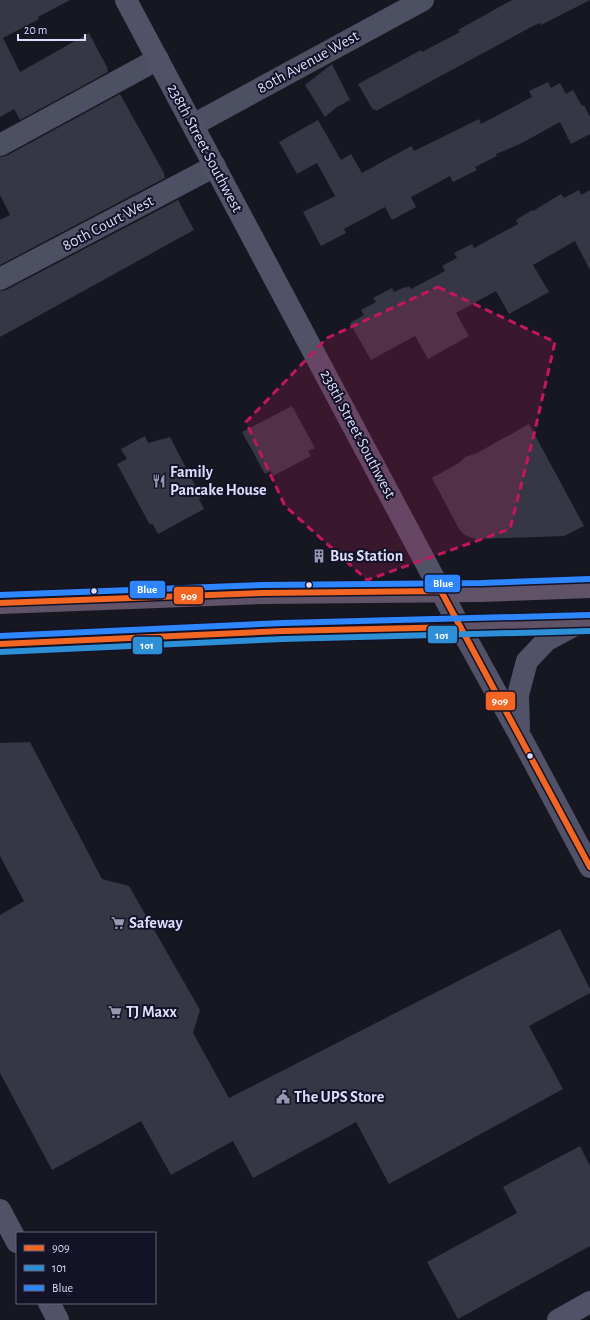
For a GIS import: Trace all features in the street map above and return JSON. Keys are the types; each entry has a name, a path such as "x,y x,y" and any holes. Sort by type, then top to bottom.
{"highway":[{"path":"0,602 255,593 480,591 590,586"},
{"path":"0,644 291,631 583,623"}],"street":[{"name":"238th Street Southwest","path":"126,0 460,627 590,867"},
{"name":"80th Avenue West","path":"193,125 423,0"},
{"path":"0,145 158,59"},
{"name":"80th Court West","path":"0,280 215,166"},
{"path":"519,734 518,695 527,661 547,640 583,623"},
{"path":"0,1210 16,1240"},
{"path":"558,1320 590,1302"},
{"path":"50,1304 58,1320"}],"highlighted area":[{"path":"438,287 555,342 510,529 367,580 285,506 246,422 327,338"}],"building":[{"path":"0,0 70,0 38,17 39,19 3,38 20,72 89,33 108,69 108,72 20,120 14,109 0,117"},
{"path":"512,0 590,0 541,25 540,23 533,26 376,111 375,109 373,110 358,84 421,50 422,52 460,32 458,30"},
{"path":"332,64 350,100 337,107 325,117 305,85"},
{"path":"548,82 551,88 560,83 566,94 573,90 582,106 584,105 590,117 590,134 571,144 560,122 520,144 496,154 497,156 475,167 477,170 453,182 450,176 411,197 416,207 392,220 385,207 344,229 346,233 321,246 303,212 335,196 317,163 297,174 279,142 318,120 341,160 351,154 362,173 411,146 414,151 479,119 481,124 532,97 529,91"},
{"path":"120,94 165,175 165,178 0,265 0,220 10,215 0,195 0,157 6,156"},
{"path":"579,190 581,195 590,190 590,270 575,241 533,265 549,292 509,314 496,291 456,313 469,336 428,359 415,336 371,360 350,323 364,315 361,310 376,302 373,298 392,288 394,292 409,286 411,289 445,271 442,266 457,258 454,253 472,244 474,248 518,224 516,220 532,210 533,211 561,194 564,198"},
{"path":"178,200 194,230 0,337 0,291 6,290"},
{"path":"292,406 315,448 308,451 311,456 273,476 271,471 265,474 242,432"},
{"path":"529,424 584,526 564,536 477,539 465,535 459,529 432,478 459,463 465,457 477,453"},
{"name":"Family Pancake House","path":"145,436 148,443 170,437 201,497 199,499 204,509 158,534 152,523 150,525 117,464 127,459 121,449"},
{"path":"30,742 102,879 129,886 200,1010 193,1033 229,1098 560,929 590,989 590,993 529,1026 563,1089 389,1184 356,1122 253,1178 233,1141 171,1175 141,1121 52,1170 0,1073 0,915 24,901 0,856 0,743"},
{"path":"580,1146 590,1166 590,1246 458,1319 427,1262 517,1213 503,1187"}],"transit line":[{"name":"Blue","path":"0,595 263,585 481,583 590,579"},
{"name":"909","path":"0,603 263,593 441,591 590,867"},
{"name":"Blue","path":"0,636 283,623 590,615"},
{"name":"909","path":"0,644 283,631 460,627"},
{"name":"101","path":"0,652 283,639 590,631"}],"place":[{"name":"Family Pancake House","path":"159,481"},
{"name":"Bus Station","path":"319,556"},
{"name":"Safeway","path":"118,923"},
{"name":"TJ Maxx","path":"115,1012"},
{"name":"The UPS Store","path":"283,1097"}]}
